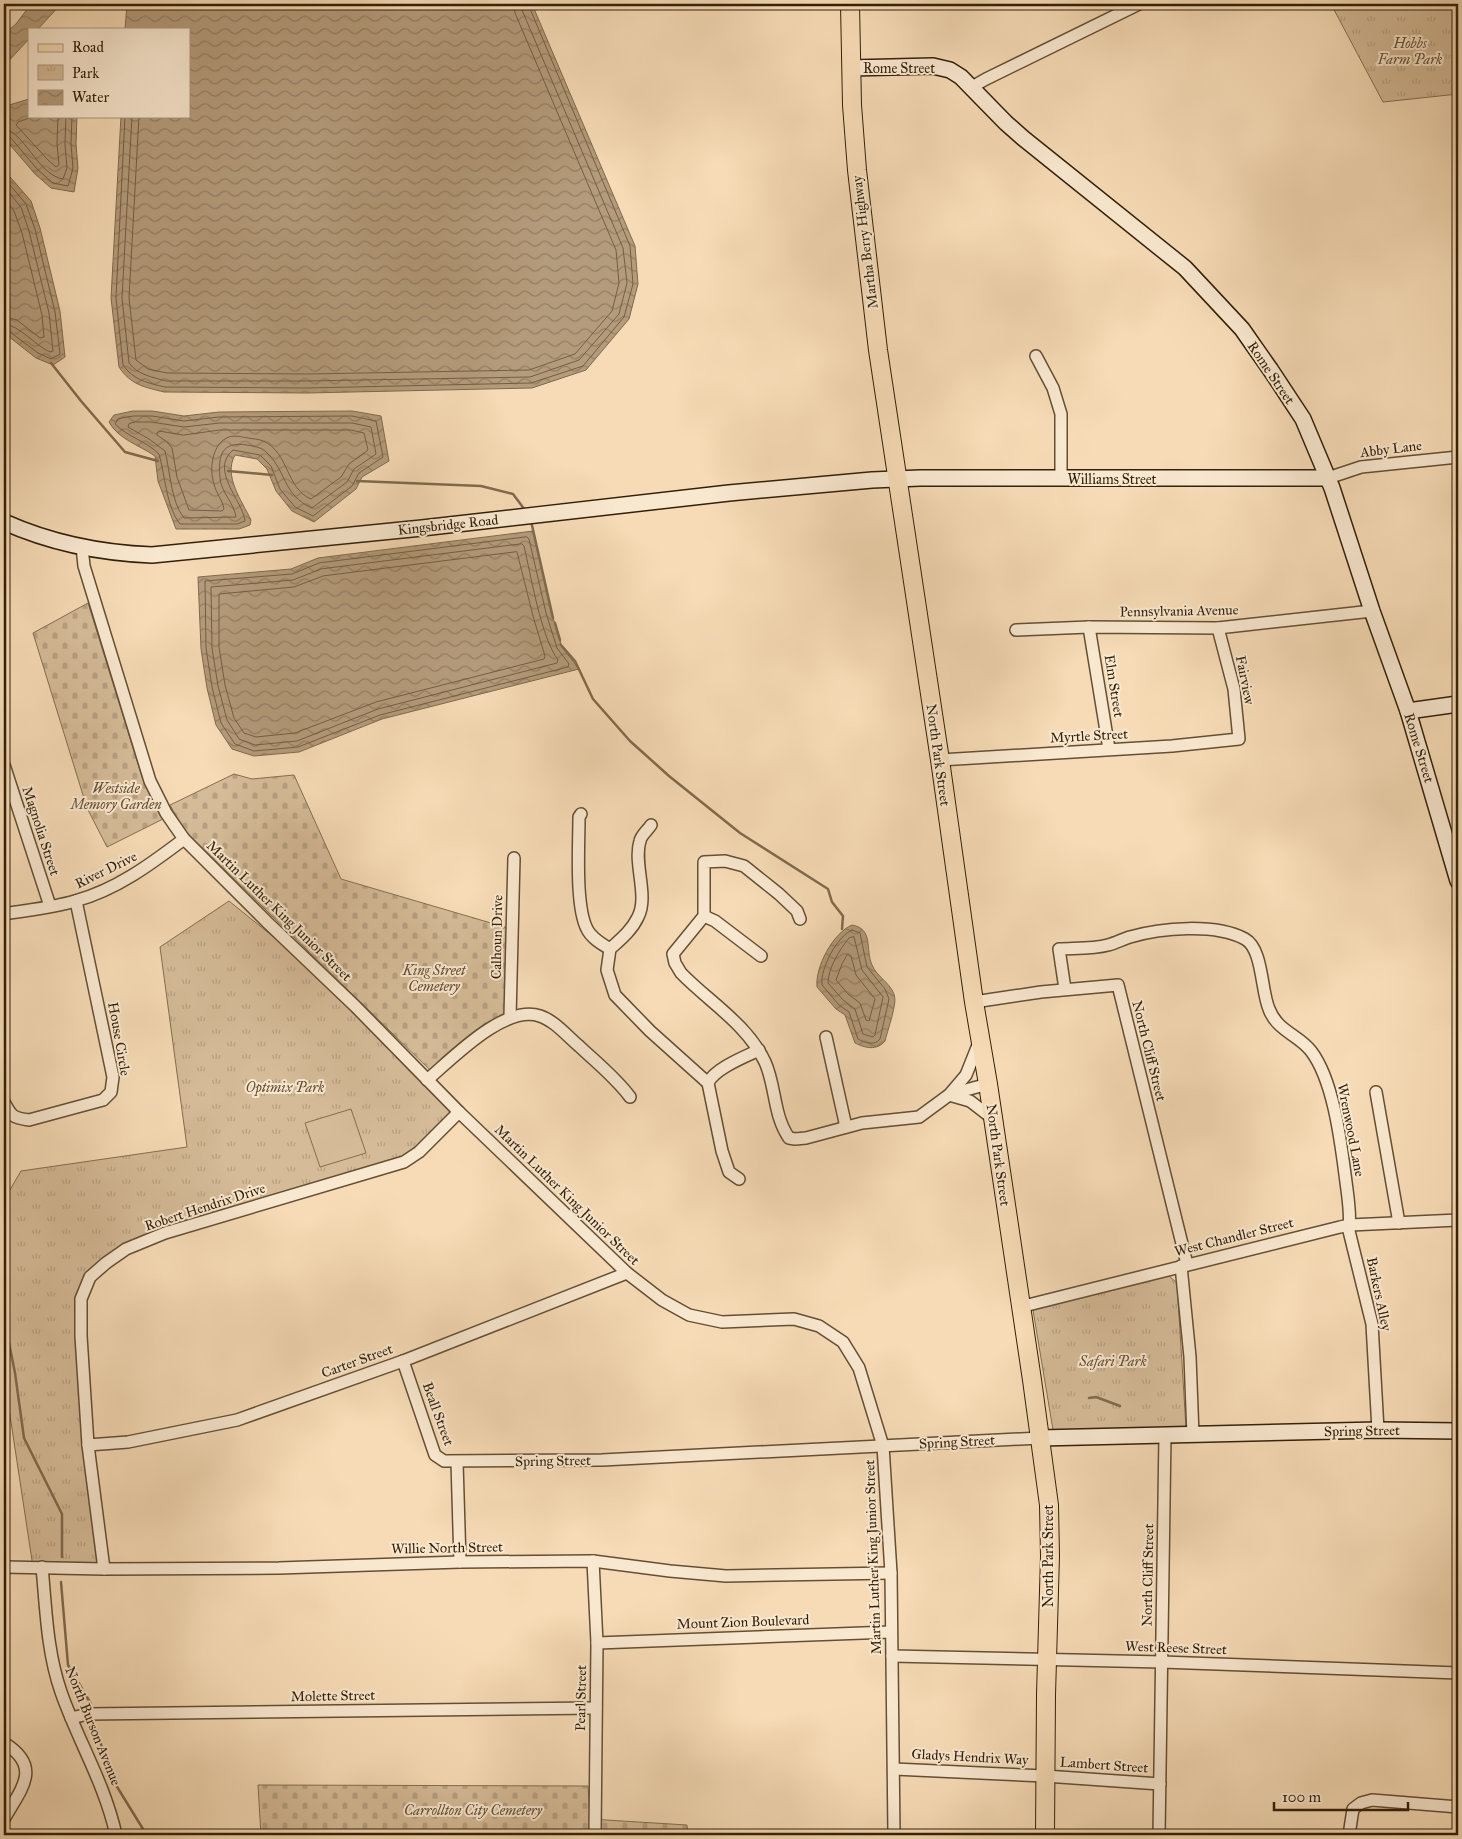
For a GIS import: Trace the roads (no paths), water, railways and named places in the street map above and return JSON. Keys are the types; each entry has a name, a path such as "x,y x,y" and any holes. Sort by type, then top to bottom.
{"main road":[{"name":"Martha Berry Highway","path":"850,4 856,170 896,479"},
{"name":"North Park Street","path":"896,479 940,760 1049,1505 1050,1556 1045,1835"}],"street":[{"path":"972,87 1138,4"},
{"name":"Rome Street","path":"851,68 933,66 950,70 972,87 1022,138 1185,268 1242,329 1303,419 1336,497 1372,611 1408,711 1458,881"},
{"path":"1036,356 1053,388 1061,414 1061,479"},
{"name":"Abby Lane","path":"1328,478 1361,467 1458,457"},
{"name":"Williams Street","path":"896,479 1328,478"},
{"name":"Kingsbridge Road","path":"4,522 46,538 82,547 119,554 171,554 729,493 896,479"},
{"name":"Martin Luther King Junior Street","path":"82,547 84,566 150,781 166,813 184,839 356,1007 459,1112 628,1273 662,1300 690,1314 722,1322 794,1319 819,1326 843,1342 859,1368 883,1446 891,1573 890,1632 892,1656 894,1835"},
{"name":"Pennsylvania Avenue","path":"1016,630 1089,627 1218,628 1372,611"},
{"name":"Elm Street","path":"1089,627 1109,749"},
{"name":"Fairview","path":"1218,628 1234,689 1239,739"},
{"path":"1408,711 1458,704"},
{"name":"Myrtle Street","path":"940,760 1172,746 1239,739"},
{"name":"Magnolia Street","path":"4,765 50,906"},
{"path":"581,814 579,817 580,908 587,930 610,949"},
{"path":"651,825 640,839 641,900 639,915 631,930 610,949 607,970 615,995 650,1032 708,1082 722,1151 729,1172 739,1179"},
{"name":"River Drive","path":"4,914 76,901 110,888 147,867 184,839"},
{"name":"Calhoun Drive","path":"510,1017 514,858"},
{"path":"800,919 797,911 780,894 744,866 725,861 704,862 704,916 673,954 675,963 681,973 739,1025 758,1050 766,1064 782,1128 789,1138 795,1140 846,1126 919,1117 949,1095 966,1075 980,1040"},
{"name":"House Circle","path":"4,1102 9,1114 17,1119 29,1120 103,1100 111,1092 113,1077 76,901"},
{"path":"704,916 715,921 761,956"},
{"name":"Wrenwood Lane","path":"1065,990 1059,949 1108,945 1130,937 1171,929 1206,929 1246,940 1257,955 1269,1011 1278,1025 1311,1050 1324,1074 1331,1096 1342,1150 1350,1225"},
{"name":"North Cliff Street","path":"974,1002 1118,985 1184,1265 1194,1435"},
{"path":"426,1080 472,1042 510,1017 520,1014 540,1016 557,1026 619,1082 630,1097"},
{"path":"826,1037 846,1126"},
{"path":"708,1082 711,1076 758,1050"},
{"path":"949,1095 988,1084"},
{"path":"1376,1092 1399,1223"},
{"path":"949,1095 970,1101 992,1118"},
{"name":"Robert Hendrix Drive","path":"104,1569 88,1445 81,1299 90,1277 126,1249 165,1233 404,1162 419,1152 459,1112"},
{"name":"West Chandler Street","path":"1020,1307 1306,1234 1350,1225 1458,1220"},
{"name":"Barkers Alley","path":"1350,1225 1372,1324 1378,1430"},
{"name":"Carter Street","path":"88,1445 128,1442 236,1420 403,1361 628,1273"},
{"name":"Beall Street","path":"403,1361 435,1455 444,1461 457,1462"},
{"name":"Spring Street","path":"457,1462 602,1460 1040,1438 1378,1430 1458,1431"},
{"name":"North Cliff Street","path":"1159,1835 1164,1435"},
{"path":"457,1462 460,1562"},
{"name":"Willie North Street","path":"4,1566 104,1569 279,1568 460,1562 593,1561 726,1576 891,1573"},
{"name":"Pearl Street","path":"593,1561 597,1643 595,1835"},
{"name":"North Burson Avenue","path":"42,1567 51,1659 71,1718 103,1789 116,1835"},
{"name":"Mount Zion Boulevard","path":"597,1643 890,1632"},
{"name":"West Reese Street","path":"892,1656 1162,1662 1458,1673"},
{"name":"Molette Street","path":"71,1718 88,1714 596,1708"},
{"path":"4,1743 14,1749 22,1759 26,1776 24,1785 4,1819"},
{"name":"Gladys Hendrix Way","path":"894,1769 1045,1776"},
{"name":"Lambert Street","path":"1045,1776 1160,1784"},
{"path":"1349,1835 1353,1809 1361,1803 1372,1800 1458,1807"}],"water":[{"path":"31,4 61,4 39,28 28,28 28,40 4,66 4,34 16,24"},
{"path":"127,4 532,4 635,246 638,284 629,319 586,370 532,388 307,393 164,392 133,382 119,367 111,298 121,118 190,118 190,28 125,28"},
{"path":"28,99 28,118 77,118 78,168 74,192 51,188 35,174 4,138 4,109 6,106"},
{"path":"4,170 31,201 40,228 60,311 65,357 53,365 36,358 8,336 4,335"},
{"path":"133,411 152,411 184,416 219,412 352,411 381,416 389,461 362,477 356,489 314,522 292,511 276,491 267,469 257,459 235,455 231,471 232,480 251,520 250,525 239,529 176,529 158,481 155,456 123,437 109,422 114,415"},
{"path":"533,531 551,611 562,647 579,669 382,719 299,752 254,756 232,749 216,725 207,688 201,649 198,577 291,569 318,558"},
{"path":"852,925 859,927 866,935 874,970 892,990 895,1000 885,1041 875,1047 867,1047 855,1043 845,1015 836,1009 817,987 817,979 822,961 832,943 838,935"}],"waterway":[{"path":"51,363 125,452 158,461"},
{"path":"228,471 272,475"},
{"path":"357,481 481,486 513,494 525,510"},
{"path":"531,521 553,618"},
{"path":"555,623 560,640"},
{"path":"561,645 575,661 593,699 630,741 669,776 740,833 828,889 832,902 843,916 842,929"},
{"path":"4,1318 15,1373 24,1438 62,1514 62,1557"},
{"path":"1089,1398 1096,1397 1120,1406"},
{"path":"61,1582 68,1665 91,1704"},
{"path":"96,1728 111,1777 143,1829 144,1835"}],"park label":[{"name":"Hobbs Farm Park","path":"1410,52"},
{"name":"Westside Memory Garden","path":"116,796"},
{"name":"King Street Cemetery","path":"434,978"},
{"name":"Optimix Park","path":"285,1087"},
{"name":"Safari Park","path":"1113,1361"},
{"name":"Carrollton City Cemetery","path":"473,1810"}]}
